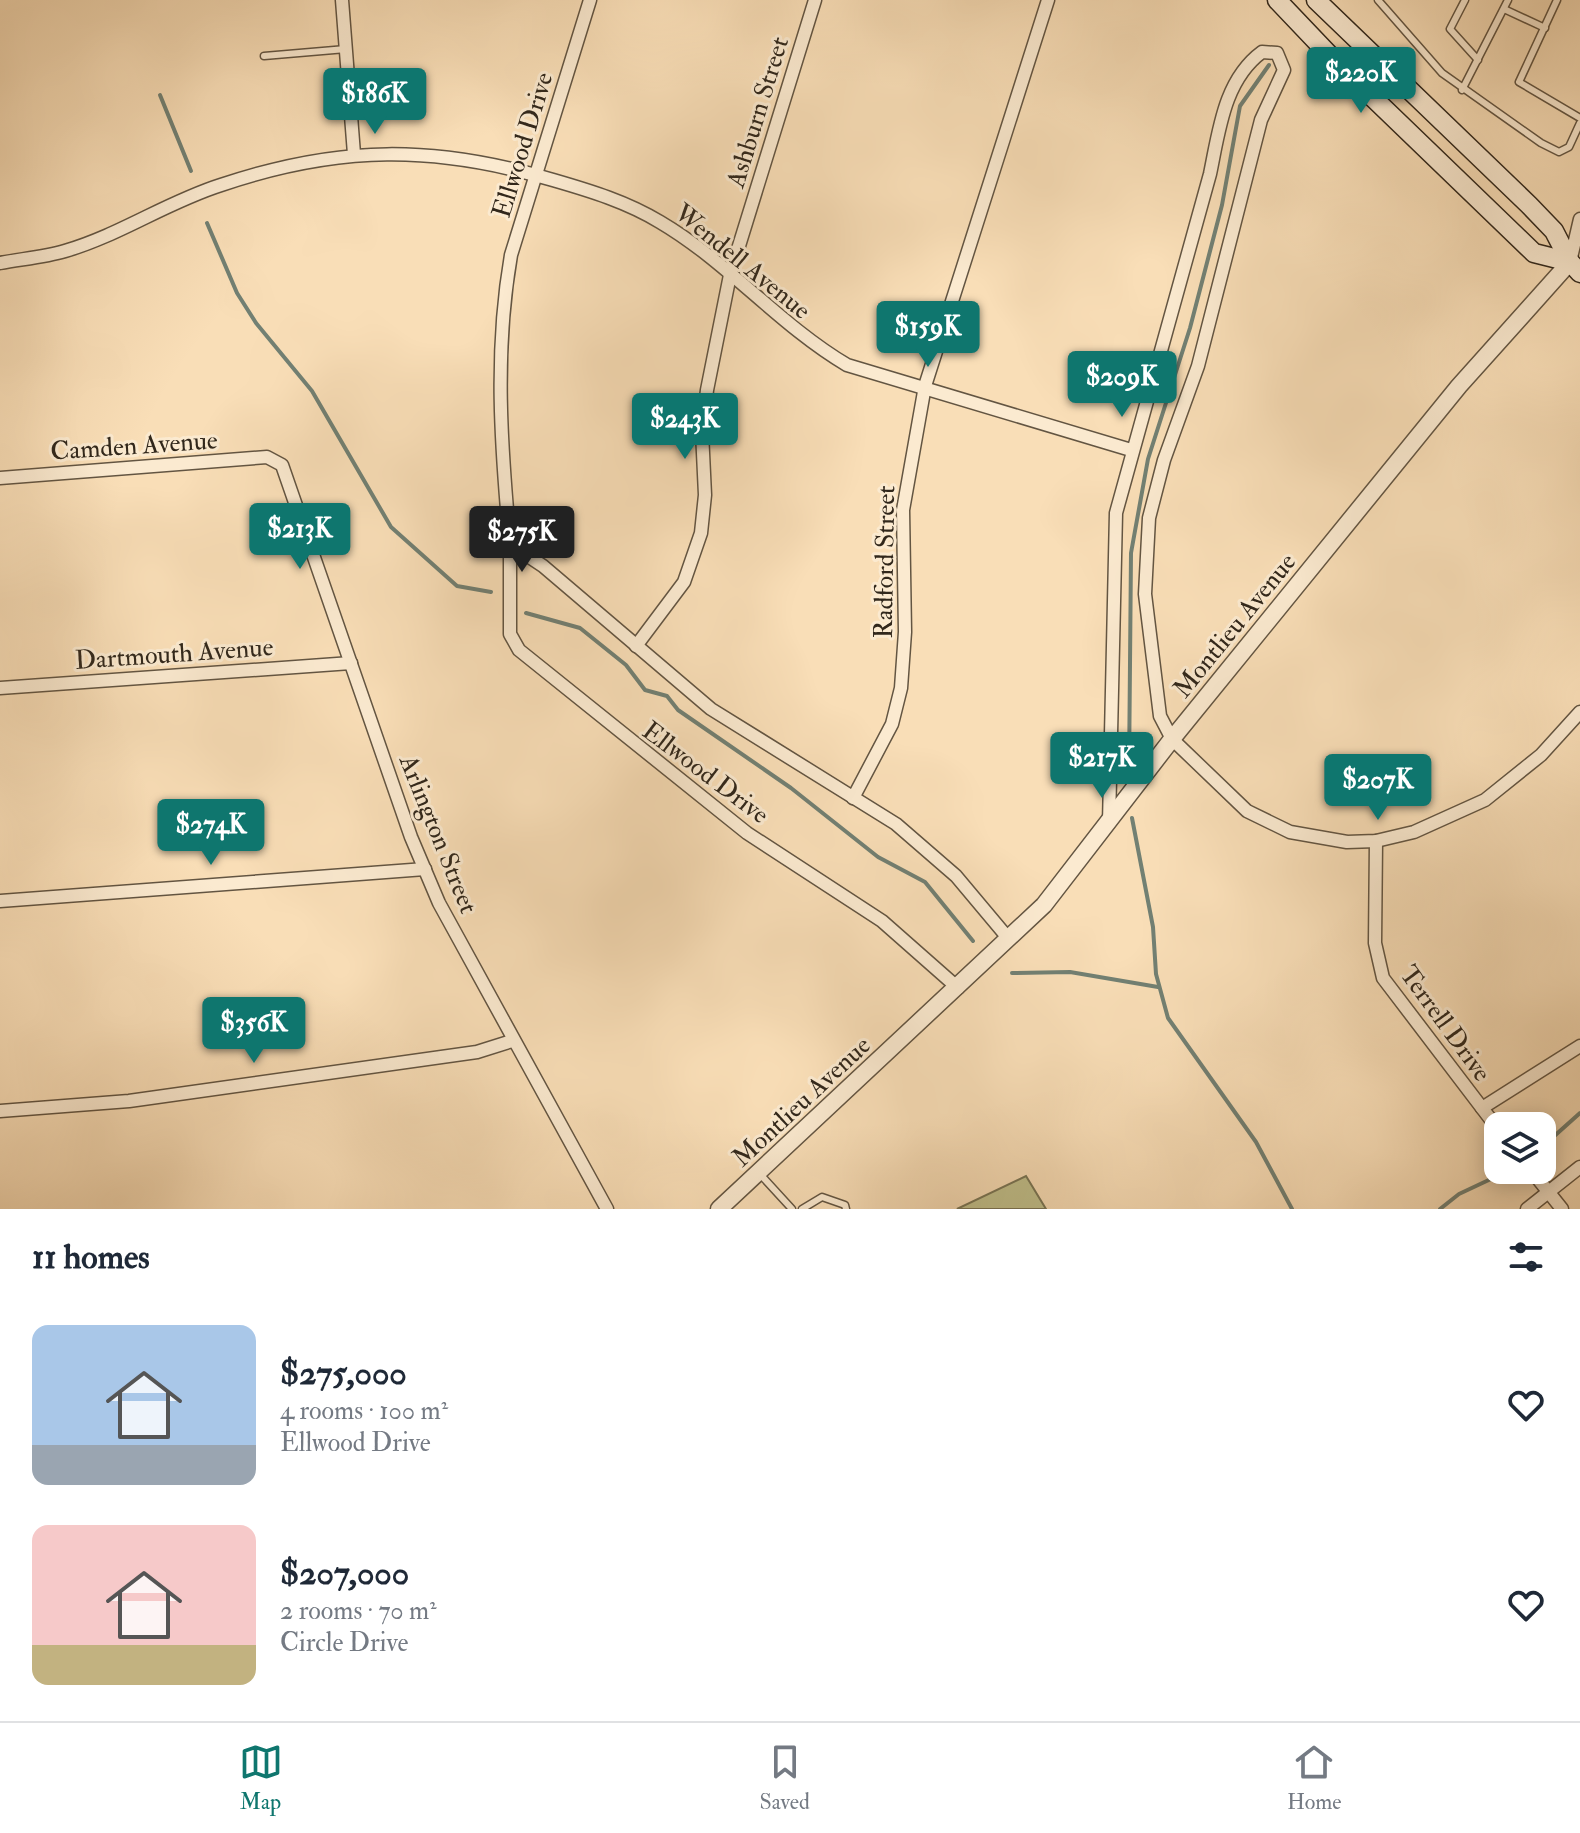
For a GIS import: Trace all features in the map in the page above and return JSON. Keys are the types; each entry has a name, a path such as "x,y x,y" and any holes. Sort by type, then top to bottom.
{"main road":[{"path":"1277,0 1328,55 1534,253 1577,264"},
{"path":"1316,0 1529,205 1554,231 1577,264"}],"street":[{"path":"342,0 354,154"},
{"name":"Ellwood Drive","path":"590,0 511,255 499,338 499,411 510,544 510,634 519,650 632,745 747,833 882,921 958,988"},
{"name":"Ashburn Street","path":"636,646 684,582 701,533 705,495 702,432 707,390 730,275 815,0"},
{"name":"Radford Street","path":"853,798 892,724 901,688 905,632 903,510 925,386 1048,0"},
{"path":"1109,824 1115,526 1131,450 1170,324 1228,101 1250,61 1262,52 1277,53 1284,70 1257,135 1198,366 1164,460 1149,518 1145,594 1160,716 1172,739 1247,811 1265,822 1320,840 1376,841 1448,820 1485,800 1541,755 1580,712"},
{"name":"Wendell Avenue","path":"0,263 65,251 221,184 292,165 354,154 431,154 480,161 612,197 662,222 809,342 847,365 1131,450"},
{"path":"1577,264 1580,219"},
{"name":"Montlieu Avenue","path":"719,1209 1044,905 1172,739 1459,386 1577,264"},
{"name":"Camden Avenue","path":"0,478 271,459"},
{"name":"Arlington Street","path":"271,459 282,465 425,869 512,1041 607,1209"},
{"name":"Ellwood Drive","path":"510,544 543,566 711,709 896,824 956,876 1008,938"},
{"name":"Dartmouth Avenue","path":"0,688 351,663"},
{"name":"Terrell Drive","path":"1376,841 1375,943 1383,978 1485,1112"},
{"path":"0,901 425,869"},
{"path":"0,1111 129,1101 477,1052 512,1041"},
{"path":"1482,1108 1580,1046"},
{"path":"1527,1209 1580,1167"},
{"path":"1542,1184 1562,1209"}],"lane":[{"path":"1378,0 1442,73 1462,90 1559,152 1569,147 1580,121 1519,82 1557,0"},
{"path":"1465,0 1450,29 1478,60"},
{"path":"1462,90 1508,0"},
{"path":"1504,9 1545,28"},
{"path":"264,56 346,49"},
{"path":"759,1173 792,1209"},
{"path":"802,1209 822,1197 845,1205 846,1209"}],"green space":[{"path":"1026,1176 1046,1209 957,1209"}],"waterway":[{"path":"1129,774 1131,553 1148,459 1190,328 1222,205 1240,106 1269,65"},
{"path":"160,95 191,171"},
{"path":"207,223 237,293 256,323 312,391 391,527 457,586 491,592"},
{"path":"526,613 580,628 626,665 645,690 667,696 678,710 791,788 878,857 925,882 973,941"},
{"path":"1132,818 1153,927 1156,974 1168,1018 1256,1142 1292,1209"},
{"path":"1012,973 1070,972 1158,987"},
{"path":"1556,1134 1580,1113"},
{"path":"1440,1209 1459,1194 1484,1182"}]}
